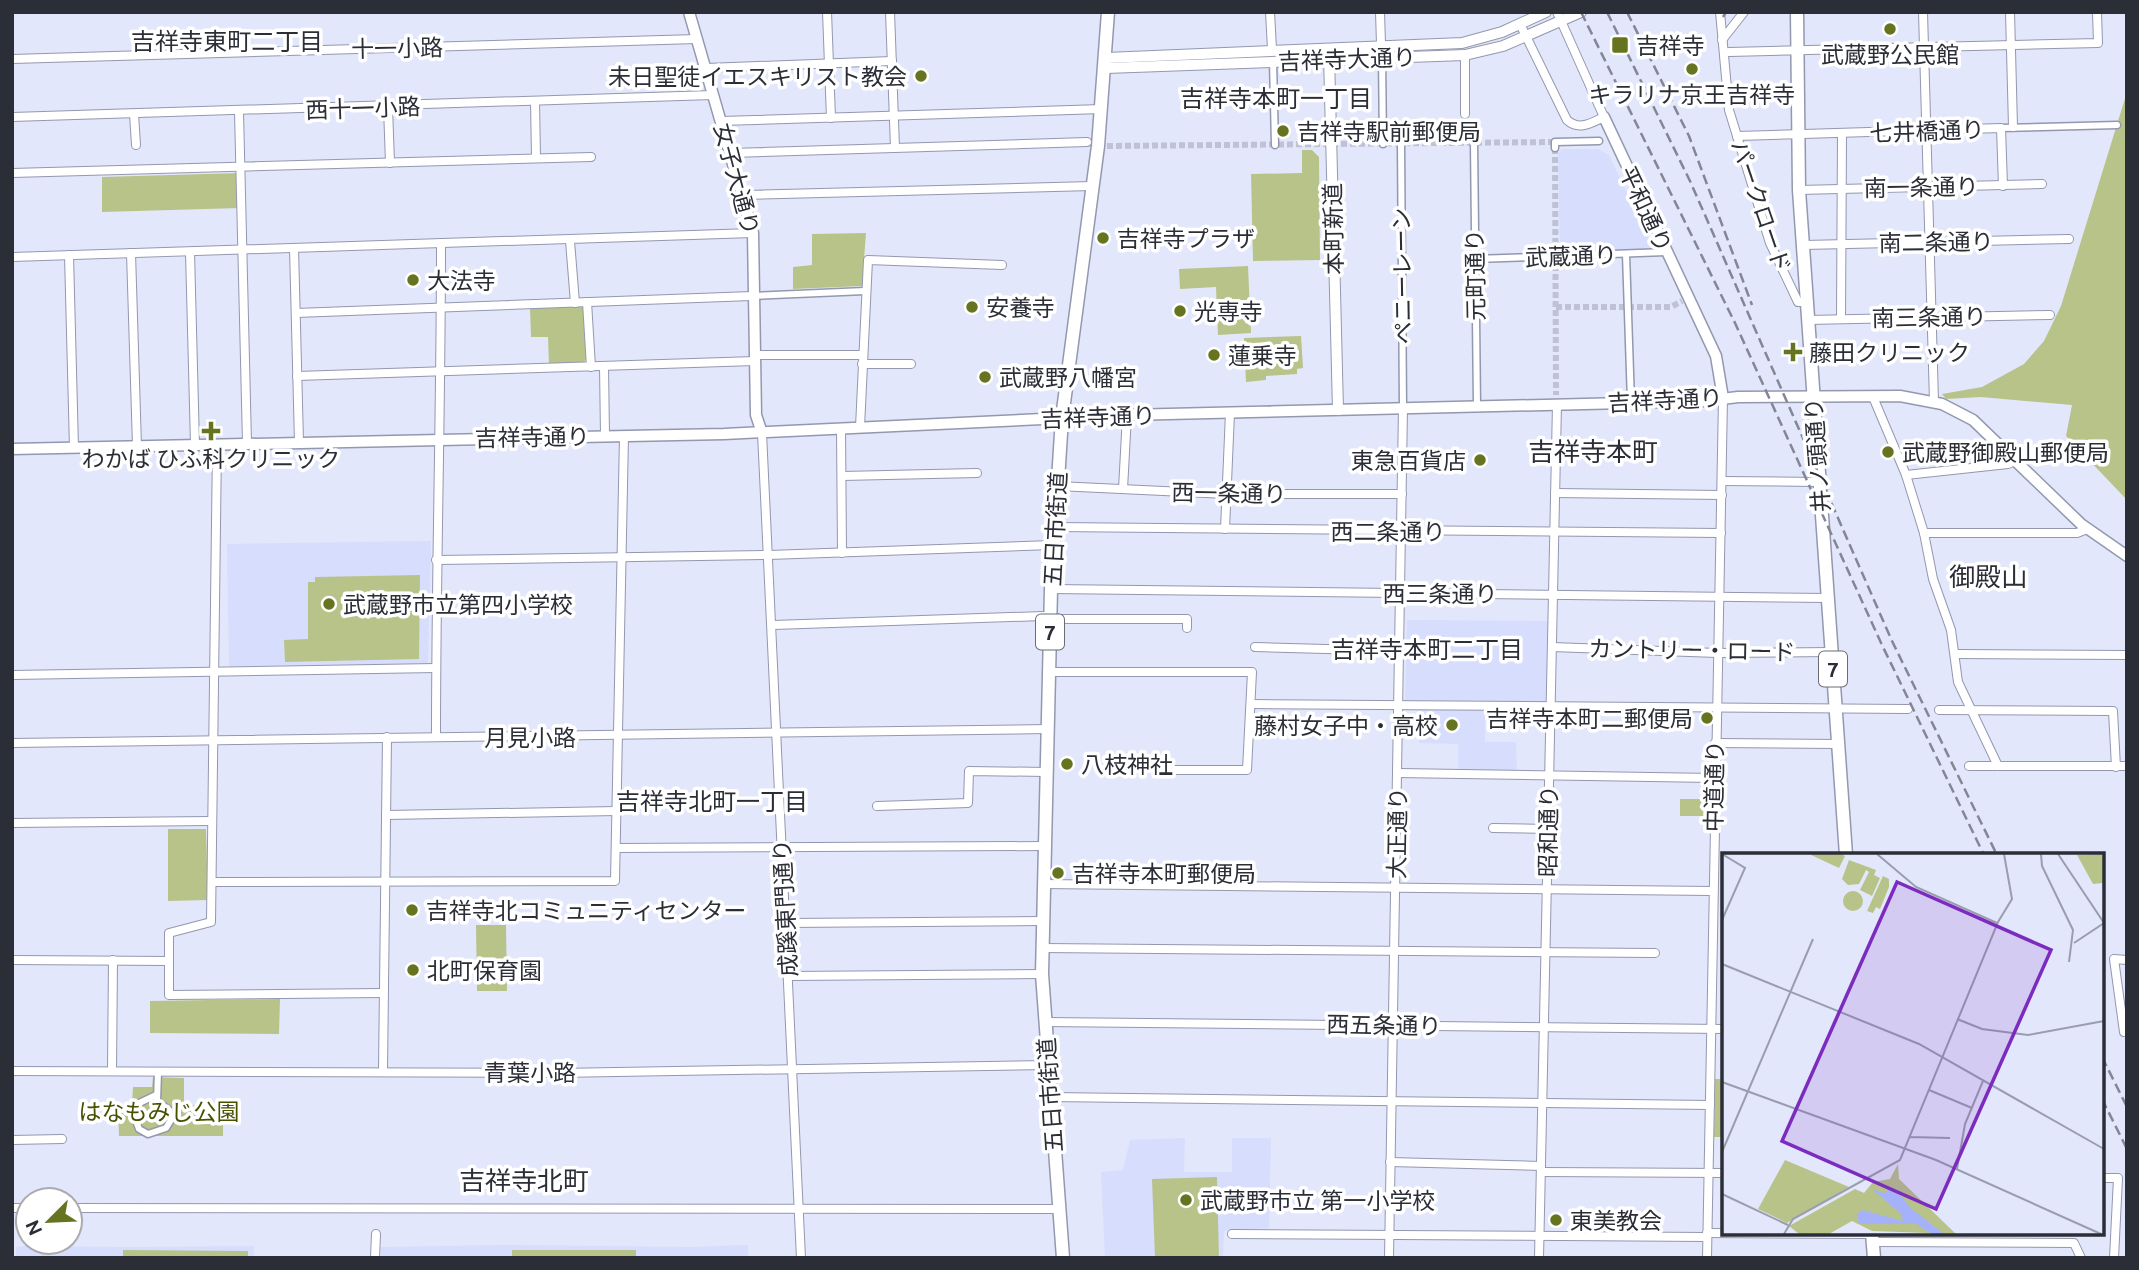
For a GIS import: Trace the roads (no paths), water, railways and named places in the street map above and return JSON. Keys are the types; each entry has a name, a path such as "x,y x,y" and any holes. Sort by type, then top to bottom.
{"main road":[{"name":"女子大通り","path":"689,12 753,233 756,415 762,433"},
{"name":"五日市街道","path":"1063,1258 1042,974 1051,589 1062,418 1102,109 1108,12"},
{"name":"井ノ頭通り","path":"1797,12 1799,190 1846,853"},
{"name":"平和通り","path":"1604,117 1716,356 1723,398"},
{"name":"吉祥寺通り","path":"12,449 762,433 1127,415 1477,406 1556,400 1631,402 1723,398 1910,397 1934,402 1973,420 2087,529 2127,556"},
{"path":"1872,1236 1874,1258"}],"street":[{"path":"827,12 831,118"},
{"path":"890,12 895,148"},
{"path":"1270,12 1272,49"},
{"path":"1380,12 1381,44"},
{"name":"吉祥寺大通り","path":"1106,63 1272,49 1478,41 1546,12"},
{"name":"吉祥寺大通り","path":"1106,63 1465,55 1526,38 1559,17 1581,12"},
{"name":"パークロード","path":"1720,12 1728,100 1737,136 1770,243 1792,293 1798,302 1807,302"},
{"path":"1722,40 1744,12"},
{"path":"1923,12 1934,402"},
{"path":"2010,12 2013,127"},
{"path":"1729,52 2098,43 2097,12"},
{"name":"平和通り","path":"1559,17 1604,117"},
{"path":"1520,24 1567,120 1581,126 1604,117"},
{"name":"十一小路","path":"12,59 697,39"},
{"name":"本町新道","path":"1328,47 1338,410"},
{"path":"1465,55 1465,114"},
{"path":"1382,57 1383,144"},
{"path":"706,68 892,61"},
{"path":"1273,61 1275,145"},
{"name":"西十一小路","path":"12,117 239,112 713,95"},
{"path":"535,102 536,158"},
{"path":"388,107 390,163"},
{"path":"721,121 1102,109"},
{"path":"239,112 247,443"},
{"path":"134,114 136,145"},
{"name":"七井橋通り","path":"1737,136 2117,125"},
{"path":"2001,128 2003,186"},
{"path":"1841,319 1842,134"},
{"path":"1555,145 1599,141"},
{"name":"元町通り","path":"1474,143 1477,406"},
{"name":"ペニーレーン","path":"1401,144 1403,408"},
{"path":"731,153 1097,145"},
{"path":"12,173 591,157"},
{"name":"南一条通り","path":"1799,190 2042,184"},
{"path":"743,195 1092,186"},
{"path":"12,257 753,233"},
{"name":"南二条通り","path":"1804,245 2069,239"},
{"path":"570,241 575,303"},
{"path":"436,737 441,243"},
{"path":"294,248 299,442"},
{"path":"190,251 194,445"},
{"name":"武蔵通り","path":"1475,259 1666,252"},
{"path":"131,253 137,446"},
{"path":"1626,254 1631,402"},
{"path":"69,255 74,448"},
{"path":"860,427 868,260 1002,265"},
{"path":"296,313 865,290"},
{"path":"587,302 591,367"},
{"name":"南三条通り","path":"1808,320 2050,315"},
{"path":"297,376 591,367 755,358 862,359 911,364"},
{"path":"604,366 605,436"},
{"path":"1874,397 1906,475 1924,533 1933,579 1956,654 1958,682 1998,766"},
{"name":"中道通り","path":"1707,1258 1715,709 1723,481 1723,398"},
{"name":"昭和通り","path":"1539,1258 1556,400"},
{"name":"大正通り","path":"1389,1258 1403,408"},
{"path":"1225,529 1230,413"},
{"path":"1123,489 1127,415"},
{"path":"841,428 842,553"},
{"name":"成蹊東門通り","path":"762,433 801,1258"},
{"path":"212,882 615,881 624,436"},
{"path":"217,444 211,922 169,933 169,995 383,993"},
{"path":"1906,475 2008,464 2017,460"},
{"path":"842,476 976,473"},
{"path":"1723,481 1818,482"},
{"name":"西一条通り","path":"1057,486 1227,494 1402,494"},
{"path":"1555,493 1722,495"},
{"name":"西二条通り","path":"1054,527 1721,533"},
{"path":"1924,533 2077,533 2087,529"},
{"path":"436,560 769,555 1053,545"},
{"name":"西三条通り","path":"1051,589 1828,598"},
{"path":"773,625 1050,617 1187,619 1187,628"},
{"path":"1255,647 1400,651"},
{"name":"カントリー・ロード","path":"1552,648 1832,653"},
{"path":"1956,654 2127,655"},
{"path":"12,675 436,668"},
{"path":"1050,672 1252,672 1247,770 1158,770"},
{"path":"1252,704 1908,709"},
{"path":"1940,710 2113,711 2116,767"},
{"name":"月見小路","path":"12,743 213,742 387,737 619,737 1048,729"},
{"path":"383,1070 387,737"},
{"path":"1715,743 1838,744"},
{"path":"1969,766 2127,766"},
{"path":"877,806 968,803 969,771 1046,772"},
{"path":"1398,774 1714,778"},
{"path":"386,815 617,811"},
{"path":"12,823 211,821"},
{"path":"1493,828 1548,829"},
{"path":"616,849 1044,846"},
{"path":"1043,884 1712,891"},
{"path":"786,923 1042,920"},
{"path":"1042,948 1656,954"},
{"path":"1713,956 1722,956"},
{"path":"2127,960 2114,959 2124,1032 2127,1032"},
{"path":"12,960 169,961"},
{"path":"112,1071 113,960"},
{"path":"788,976 1042,974"},
{"name":"西五条通り","path":"1044,1022 1722,1029"},
{"name":"青葉小路","path":"12,1071 383,1070 557,1073 1048,1065"},
{"path":"156,1094 131,1107 134,1121 148,1136 166,1128 171,1120 169,1110 159,1105 156,1094 159,1072"},
{"path":"1050,1097 1710,1105"},
{"path":"12,1140 62,1139"},
{"path":"1390,1162 1722,1173"},
{"path":"2104,1178 2118,1178 2114,1258"},
{"path":"84,1208 1059,1209"},
{"path":"375,1258 376,1234"},
{"path":"1232,1234 1872,1236 2074,1243 2081,1258"}],"tunnel":[{"path":"1107,146 1555,142"},
{"path":"1555,148 1556,395"},
{"path":"1556,307 1671,307 1682,301"}],"railway":[{"path":"1581,12 1735,323 1882,645 1983,853"},
{"path":"1607,12 1690,181 1892,641 1996,853"},
{"path":"1627,12 1689,136 1752,305"},
{"path":"1723,17 1726,12"},
{"path":"2104,1061 2127,1107"},
{"path":"2104,1103 2127,1149"}],"place":[{"name":"武蔵野公民館","path":"1890,29"},
{"name":"吉祥寺","path":"1620,45"},
{"name":"キラリナ京王吉祥寺","path":"1692,69"},
{"name":"未日聖徒イエスキリスト教会","path":"921,76"},
{"name":"吉祥寺駅前郵便局","path":"1283,131"},
{"name":"吉祥寺プラザ","path":"1103,238"},
{"name":"大法寺","path":"413,280"},
{"name":"安養寺","path":"972,307"},
{"name":"光専寺","path":"1180,311"},
{"name":"藤田クリニック","path":"1793,352"},
{"name":"蓮乗寺","path":"1214,355"},
{"name":"武蔵野八幡宮","path":"985,377"},
{"name":"わかば ひふ科クリニック","path":"211,431"},
{"name":"武蔵野御殿山郵便局","path":"1888,452"},
{"name":"東急百貨店","path":"1480,460"},
{"name":"武蔵野市立第四小学校","path":"329,604"},
{"name":"吉祥寺本町二郵便局","path":"1707,718"},
{"name":"藤村女子中・高校","path":"1452,725"},
{"name":"八枝神社","path":"1067,764"},
{"name":"吉祥寺本町郵便局","path":"1058,873"},
{"name":"吉祥寺北コミュニティセンター","path":"412,910"},
{"name":"北町保育園","path":"413,970"},
{"name":"武蔵野市立 第一小学校","path":"1186,1200"},
{"name":"東美教会","path":"1556,1220"}],"district":[{"name":"吉祥寺東町二丁目","path":"227,41"},
{"name":"吉祥寺本町一丁目","path":"1276,98"},
{"name":"吉祥寺本町","path":"1593,451"},
{"name":"御殿山","path":"1988,576"},
{"name":"吉祥寺本町二丁目","path":"1427,649"},
{"name":"吉祥寺北町一丁目","path":"712,801"},
{"name":"吉祥寺北町","path":"524,1180"}],"park label":[{"name":"はなもみじ公園","path":"159,1111"}]}
